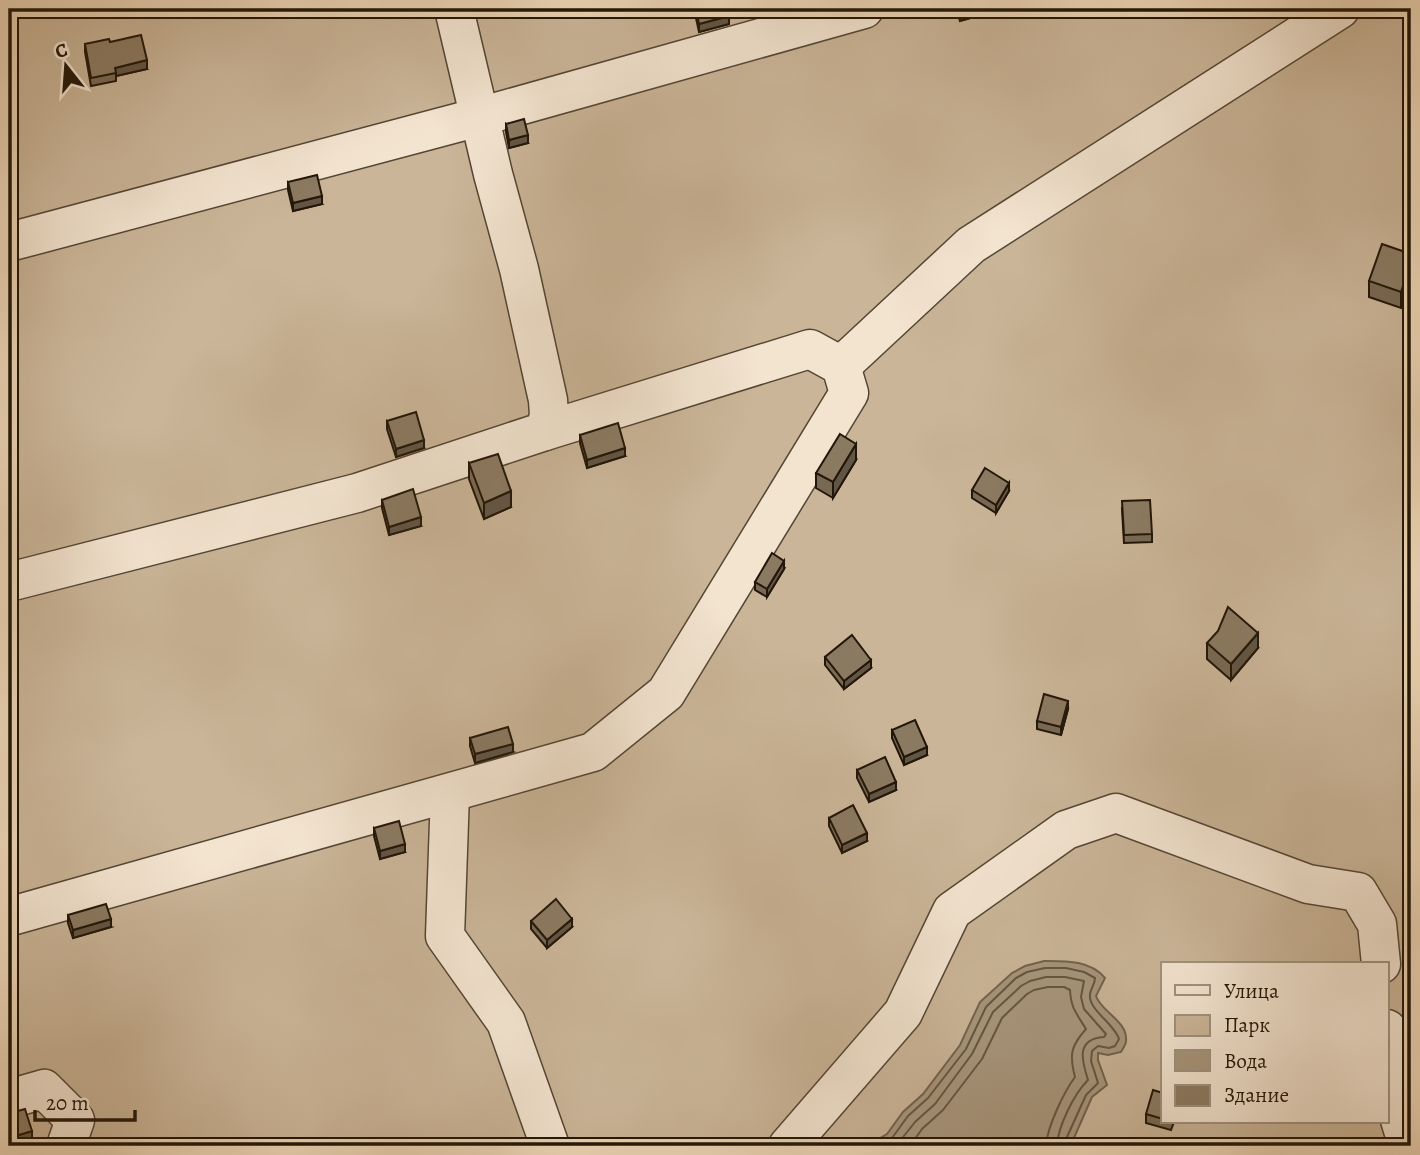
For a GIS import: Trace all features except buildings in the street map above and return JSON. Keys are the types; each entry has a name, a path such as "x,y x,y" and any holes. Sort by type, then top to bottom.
{"lane":[{"path":"454,9 493,174 519,269 548,400 549,415 545,431"},
{"path":"9,242 479,117 864,9"},
{"path":"841,366 971,245 1340,9"},
{"path":"9,582 357,493 545,431 810,349 841,366 849,393 666,693 593,752 450,793 11,908"},
{"path":"450,793 445,936 506,1022 550,1146"},
{"path":"788,1146 903,1013 951,911 1066,830 1116,813 1308,884 1358,892 1377,924 1381,962"},
{"path":"1388,1040 1393,1097 1408,1146"},
{"path":"9,1099 44,1089 75,1119 66,1146"}],"green space":[{"path":"9,9 1411,9 1411,1146 9,1146"}],"water":[{"path":"1044,961 1077,963 1099,972 1105,978 1096,996 1119,1022 1125,1034 1126,1042 1121,1052 1108,1055 1098,1053 1107,1085 1092,1097 1072,1146 866,1146 887,1134 903,1112 923,1094 960,1045 980,1002 1012,973"}]}
